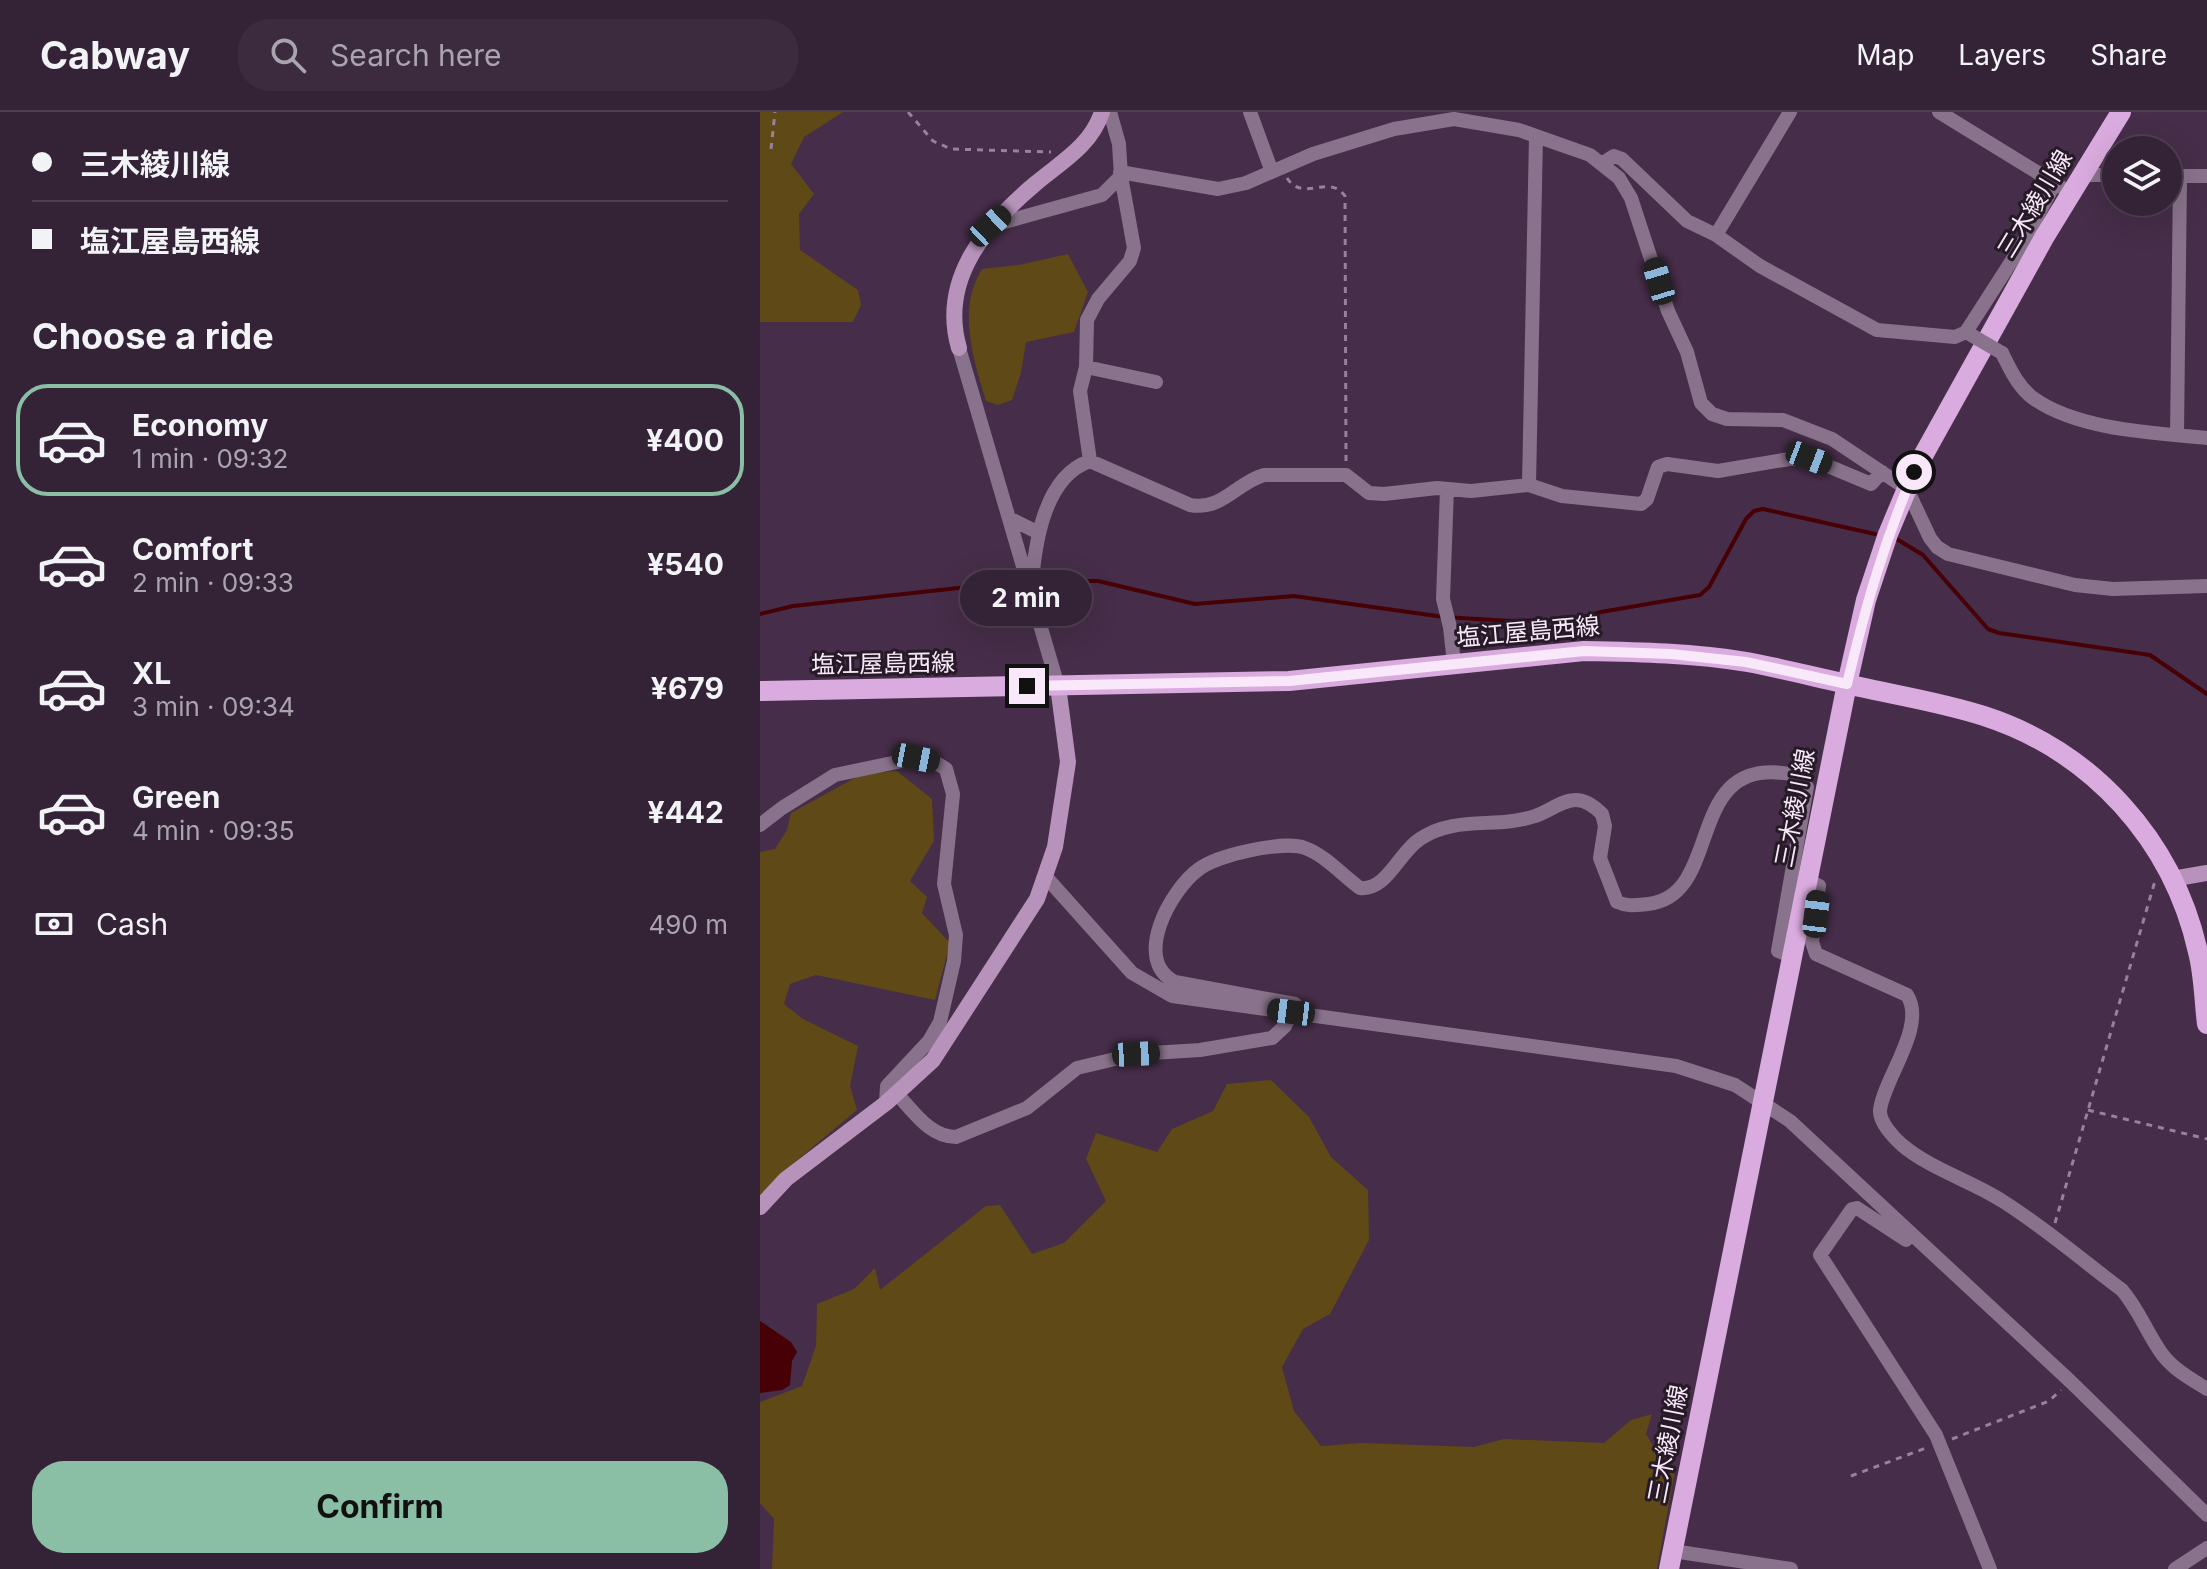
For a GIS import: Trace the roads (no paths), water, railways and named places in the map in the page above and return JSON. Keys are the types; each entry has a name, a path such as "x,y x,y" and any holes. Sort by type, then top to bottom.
{"main road":[{"name":"三木綾川線","path":"1671,1560 1866,600 1888,534 1940,422 2063,188 2082,175 2121,112"},
{"name":"塩江屋島西線","path":"760,691 1289,681 1584,651 1671,654 1746,662 1983,715 2033,735 2064,753 2112,793 2135,819 2169,875 2199,953 2207,1024"}],"street":[{"path":"760,1207 786,1179 892,1099 933,1060 1018,932 1046,877 1058,834 1068,762 1058,686 959,348 954,312 963,269 975,244 1034,185 1075,153 1088,139 1102,112"},
{"path":"1090,461 1080,391 1086,367 1087,320 1098,299 1130,261 1134,248 1120,174 1119,144 1110,112"},
{"path":"1250,112 1278,169"},
{"path":"1716,235 1790,112"},
{"path":"1603,163 1614,156 1622,159 1687,221 1716,235 1760,266 1862,325 1891,333 1955,337 1966,332 2063,188 1939,112"},
{"path":"1120,174 1218,189 1246,183 1313,154 1394,129 1454,115 1536,136 1590,155 1619,178 1631,198 1668,311 1687,352 1701,403 1712,414 1727,419 1783,420 1832,439 1907,489 1930,538 1948,554 2075,585 2113,589 2207,586"},
{"path":"1529,485 1536,136"},
{"path":"990,226 1102,195 1120,174"},
{"path":"2082,175 2102,175"},
{"path":"2182,176 2207,176"},
{"path":"2174,216 2177,435"},
{"path":"1966,332 2002,353 2012,375 2031,397 2050,408 2081,419 2207,438"},
{"path":"1086,367 1156,382"},
{"path":"1031,593 1039,533 1054,494 1079,465 1090,461 1190,505 1204,507 1217,504 1254,478 1264,475 1346,475 1369,493 1447,489 1492,491 1529,485 1562,496 1641,504 1647,499 1658,467 1667,464 1718,471 1809,458 1871,484 1882,472"},
{"path":"1447,489 1443,599 1454,664"},
{"path":"1009,518 1039,533"},
{"path":"760,825 835,775 916,758 933,761 946,769 953,794 944,884 956,935 954,961 940,1022 929,1041 887,1086 892,1099 945,1137 956,1137 1027,1108 1077,1068 1136,1054 1200,1050 1279,1035 1295,1004 1175,982 1163,976 1156,962 1155,941 1176,896 1200,868 1253,851 1291,845 1315,853 1360,888 1368,889 1383,879 1406,850 1436,830 1455,824 1521,820 1570,800 1581,800 1602,814 1605,826 1600,858 1617,902 1626,906 1658,903 1671,898 1688,881 1710,817 1728,789 1761,773 1795,775 1807,787 1778,951 1792,956"},
{"path":"2169,875 2207,873"},
{"path":"1046,877 1092,932 1132,973 1172,996 1676,1066 1735,1085 1790,1121 2070,1381 2207,1515"},
{"path":"1808,880 1819,886 1812,942 1816,954 1907,995 1912,1002 1913,1014 1903,1052 1879,1113 1881,1121 1901,1144 1929,1163 2004,1202 2122,1290 2135,1305 2162,1354 2175,1369 2207,1389"},
{"path":"1913,1237 1908,1241 1857,1208 1852,1209 1820,1255 1940,1443 1990,1569"},
{"path":"2175,1569 2207,1548"},
{"path":"1671,1560 1791,1569"}],"waterway":[{"path":"1039,581 1098,581 1195,604 1294,596 1444,617 1511,621 1572,620 1700,595 1709,587 1746,519 1754,511 1763,509 1875,534"},
{"path":"1895,538 1923,555 1988,629 2150,655 2207,694"},
{"path":"760,614 793,606 1014,582"}]}
